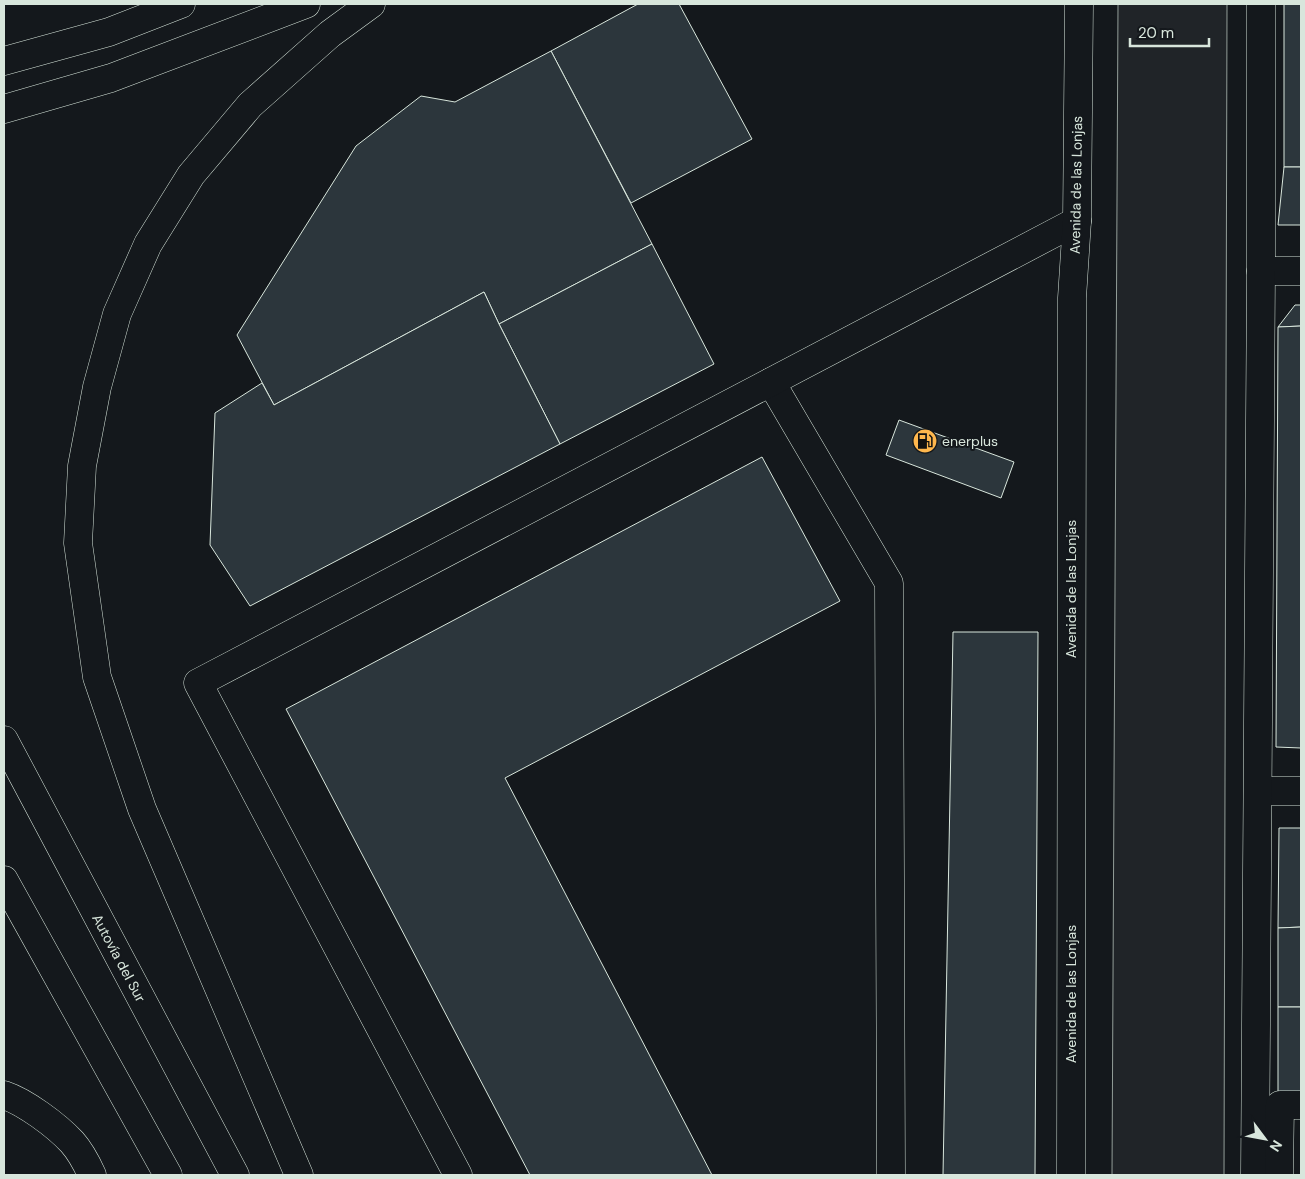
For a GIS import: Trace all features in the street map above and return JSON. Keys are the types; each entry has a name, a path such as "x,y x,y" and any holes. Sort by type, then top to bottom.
{"main road":[{"path":"4,61 109,32 181,4"},
{"path":"4,109 111,78 306,4"},
{"path":"299,1175 142,809 97,677 78,543 82,466 97,386 117,314 148,244 190,175 250,105 330,34 371,4"},
{"name":"Avenida de las Lonjas","path":"1071,1175 1072,298 1077,221 1079,4"},
{"path":"1261,4 1258,791 1284,1113 1279,1175"},
{"path":"458,1175 198,683 1077,221"},
{"path":"1261,271 1301,271"},
{"path":"771,382 889,583 891,1175"},
{"name":"Autovía del Sur","path":"4,740 234,1175"},
{"path":"1258,791 1301,791"},
{"path":"4,880 168,1175"},
{"path":"4,1095 41,1115 72,1142 89,1167 92,1175"},
{"path":"1255,1175 1284,1113"}],"shaded area":[{"path":"1118,4 1227,4 1224,1175 1112,1175"}],"building":[{"path":"638,4 679,4 752,139 631,203 551,51"},
{"path":"1284,4 1301,4 1301,167 1284,167"},
{"path":"551,51 652,244 499,324 484,292 274,405 237,335 356,146 421,96 455,102"},
{"path":"1284,167 1301,167 1301,225 1278,225"},
{"path":"652,244 714,364 560,444 499,324"},
{"path":"484,292 560,444 250,606 210,545 215,413 262,383 274,405"},
{"path":"1295,305 1301,305 1301,326 1278,327"},
{"path":"1301,326 1301,748 1276,747 1278,327"},
{"path":"899,420 1014,462 1001,498 886,455"},
{"path":"762,457 840,601 505,778 712,1175 530,1175 286,709"},
{"path":"953,632 1038,632 1035,1175 943,1175"},
{"path":"1279,828 1301,828 1301,927 1278,928"},
{"path":"1301,927 1301,1007 1278,1007 1278,928"},
{"path":"1278,1007 1301,1007 1301,1102 1278,1101"}],"place":[{"name":"enerplus","path":"925,441"}]}
